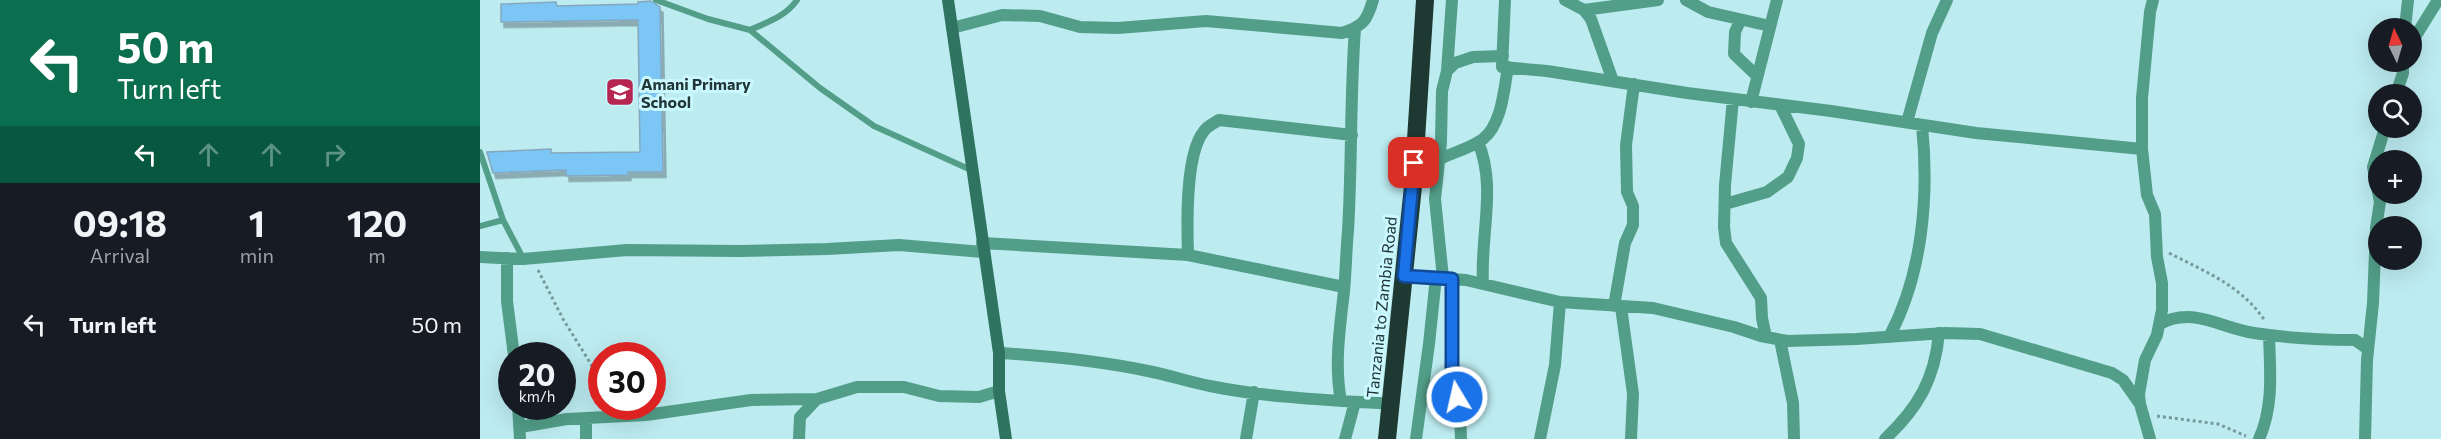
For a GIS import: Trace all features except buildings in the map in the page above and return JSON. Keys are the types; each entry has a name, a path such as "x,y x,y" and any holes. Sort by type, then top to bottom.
{"highway":[{"name":"Tanzania to Zambia Road","path":"1388,439 1413,186 1425,0"}],"street":[{"path":"948,0 982,248 999,353 999,391 1006,439"},
{"path":"952,28 1002,15 1040,16 1080,27 1118,28 1206,21 1342,33 1360,27 1369,15 1373,0"},
{"path":"1452,0 1447,71 1442,91 1440,159 1435,200 1452,381 1460,413 1461,439"},
{"path":"1440,159 1478,142 1493,126 1501,103 1505,62 1505,0"},
{"path":"1564,0 1584,10 1591,20 1614,81"},
{"path":"1584,10 1658,0"},
{"path":"1686,0 1708,12 1770,26"},
{"path":"1750,102 1777,0"},
{"path":"1907,123 1932,33 1947,0"},
{"path":"2150,439 2139,394 2145,360 2160,324 2162,283 2155,214 2147,195 2142,149 2142,98 2153,0"},
{"path":"2406,18 2408,0"},
{"path":"2422,26 2438,0"},
{"path":"1740,21 1735,32 1734,54 1757,76"},
{"path":"1341,401 1337,382 1337,352 1344,287 1355,29"},
{"path":"1447,71 1455,63 1473,57 1750,102 1976,133 2142,149"},
{"path":"1631,439 1633,394 1617,306 1624,243 1633,225 1633,206 1628,192 1626,145 1634,84"},
{"path":"1733,99 1725,204 1726,243 1761,298 1761,318 1766,338"},
{"path":"1725,204 1767,192 1788,177 1797,158 1799,144 1780,105"},
{"path":"1188,255 1186,207 1197,142 1205,129 1219,120 1352,135"},
{"path":"1889,337 1900,315 1918,243 1925,197 1922,125"},
{"path":"2365,439 2368,349 2379,202 2373,167 2382,138"},
{"path":"1478,142 1488,170 1482,262 1483,283"},
{"path":"480,257 527,258 627,250 740,251 899,245 1188,255 1344,287"},
{"path":"507,258 507,301 512,342"},
{"path":"1404,276 1483,283 1560,302 1653,308 1780,340 1856,339 1939,333 1980,334 2112,373 2123,380 2142,410"},
{"path":"1416,439 1444,278"},
{"path":"1540,439 1555,365 1560,302"},
{"path":"2160,324 2170,319 2186,316 2219,322 2250,332 2355,340 2368,349"},
{"path":"1885,439 1905,421 1924,393 1939,333"},
{"path":"2259,439 2269,411 2273,335"},
{"path":"1780,340 1793,403 1794,439"},
{"path":"999,353 1056,356 1099,362 1150,371 1210,387 1391,404"},
{"path":"520,433 586,418 646,415 751,400 816,399 857,387 904,387 939,396 979,397 999,391"},
{"path":"1246,439 1254,392"},
{"path":"799,439 800,417 816,399"},
{"path":"1346,439 1355,402"},
{"path":"586,418 586,439"}],"lane":[{"path":"656,0 708,19 750,30 820,88 874,126 972,170"},
{"path":"750,30 778,18 792,8 797,0"},
{"path":"480,152 503,220 527,258"},
{"path":"480,226 503,220"}],"path":[{"path":"2157,247 2217,277 2250,300 2273,335"},
{"path":"527,258 588,359"},
{"path":"2142,410 2218,424 2252,439"}],"place":[{"name":"Amani Primary School","path":"620,92"}],"route":[{"path":"1414,163 1404,276 1452,279 1452,381 1457,397"}]}
